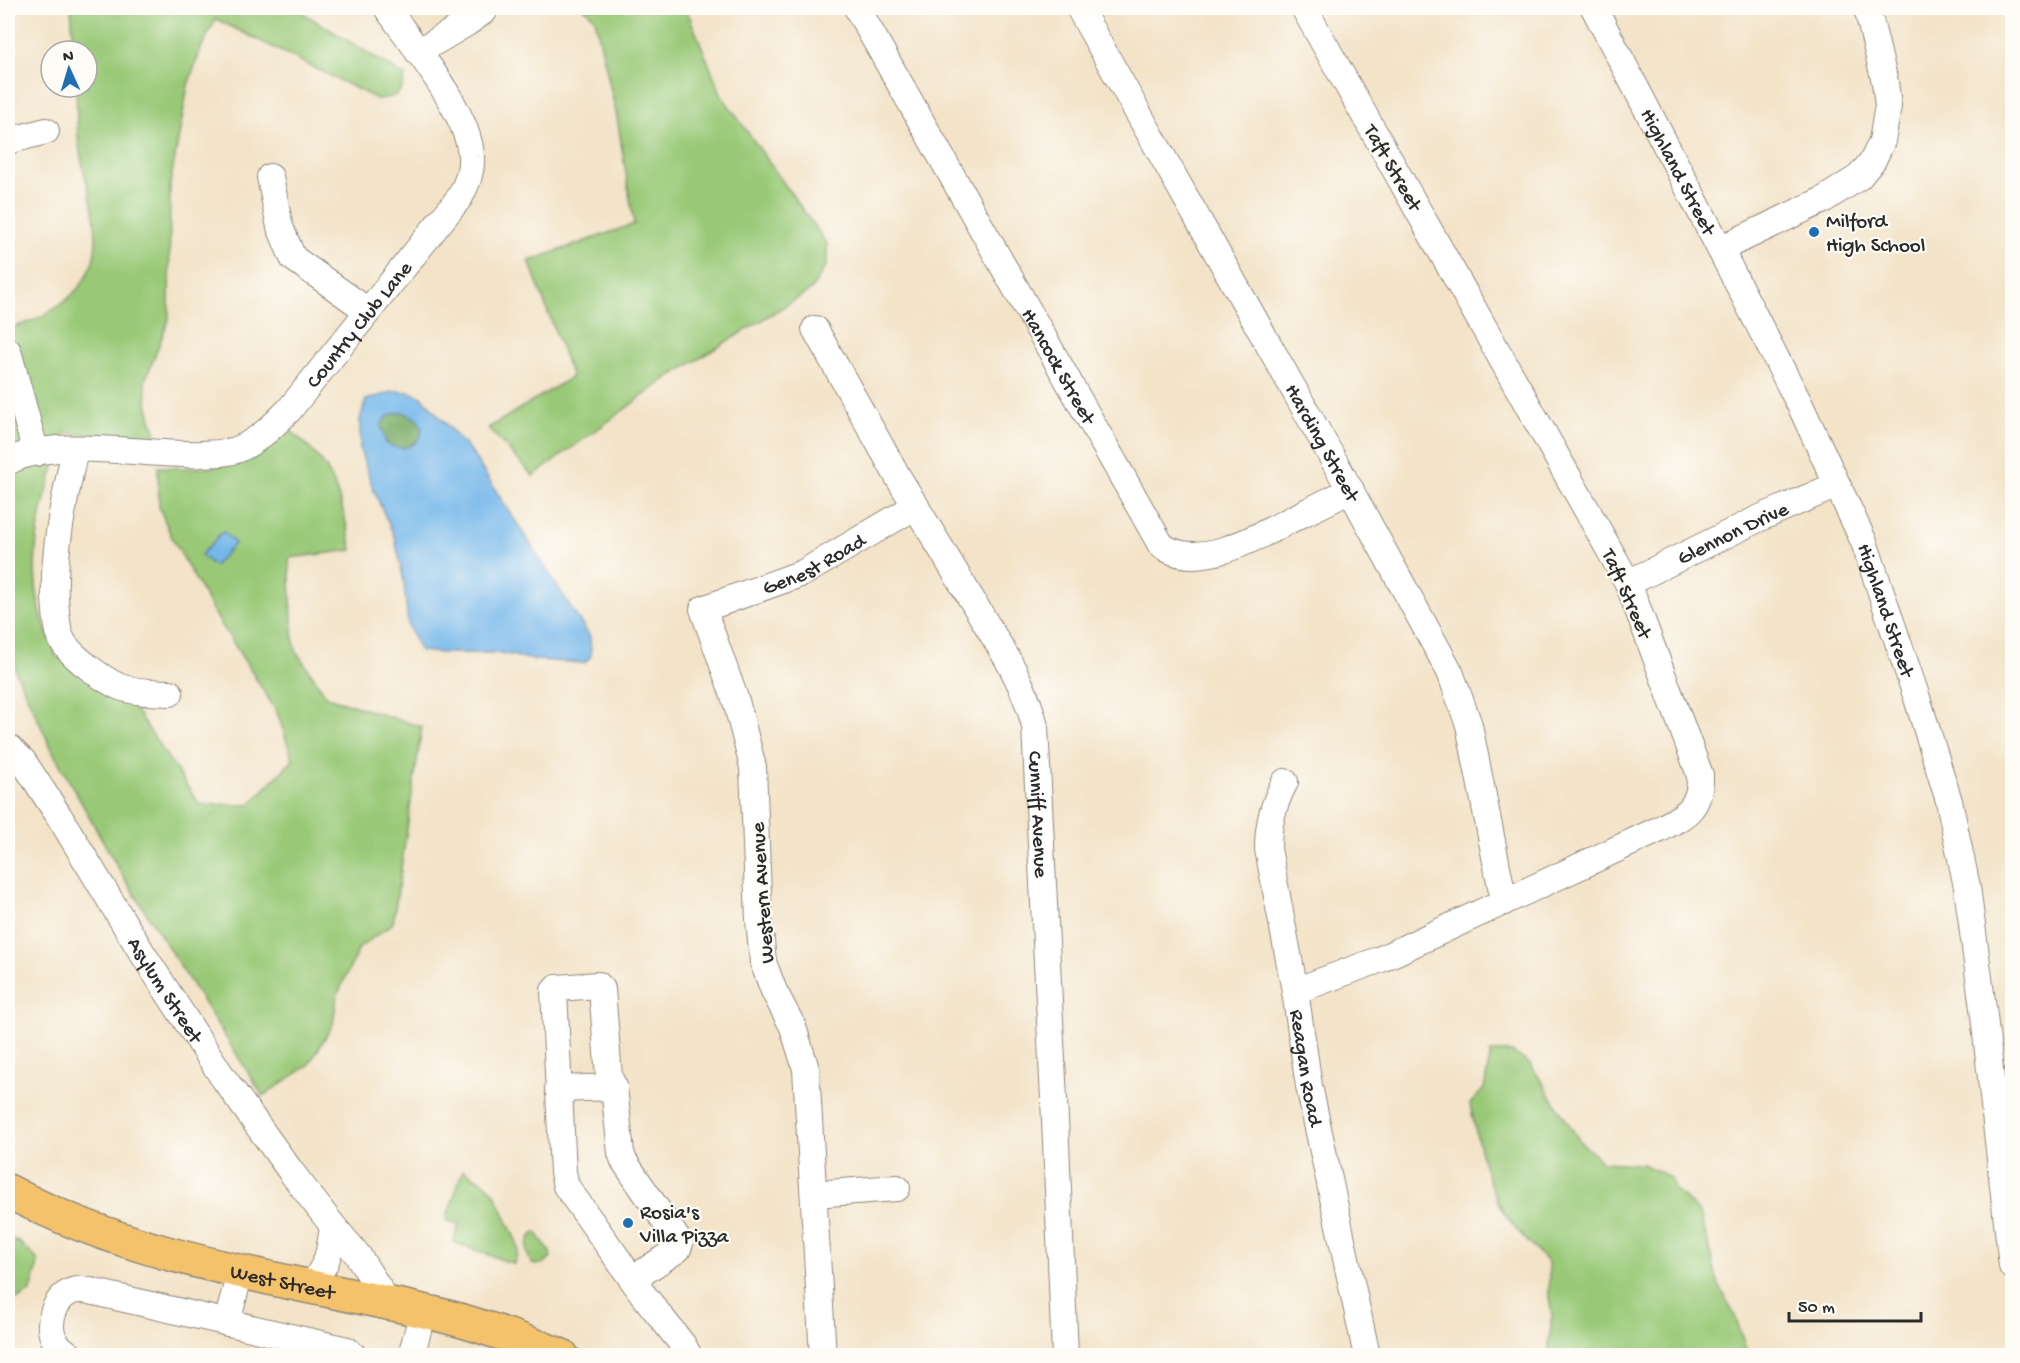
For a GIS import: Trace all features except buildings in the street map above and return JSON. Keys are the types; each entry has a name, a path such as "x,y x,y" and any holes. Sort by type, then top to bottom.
{"main road":[{"name":"West Street","path":"8,1191 91,1229 170,1254 483,1327 562,1356"}],"street":[{"name":"Country Club Lane","path":"8,462 24,455 75,449 198,454 230,452 243,447 266,432 289,410 460,197 470,176 471,154 465,129 444,89 387,8"},
{"name":"Hancock Street","path":"857,8 1161,545 1170,552 1182,555 1216,552 1251,541 1351,490"},
{"name":"Harding Street","path":"1079,8 1351,490 1450,672 1469,725 1504,902"},
{"name":"Taft Street","path":"1295,991 1381,959 1673,822 1692,808 1700,789 1700,775 1628,583 1304,8"},
{"name":"Highland Street","path":"1594,8 1800,405 1837,484 1864,542 1917,698 1949,801 1967,887 2013,1266"},
{"path":"1720,249 1823,200 1858,177 1873,160 1882,141 1888,106 1885,82 1867,8"},
{"path":"418,52 484,11"},
{"path":"8,141 46,131"},
{"path":"270,177 280,227 293,258 368,311"},
{"name":"Cunniff Avenue","path":"815,329 916,506 1008,660 1024,690 1035,727 1065,1356"},
{"path":"8,351 36,453"},
{"path":"75,449 57,537 54,584 56,611 62,640 80,661 121,687 138,691 170,693"},
{"name":"Glennon Drive","path":"1628,583 1760,518 1837,484"},
{"name":"Genest Road","path":"704,609 803,573 916,506"},
{"name":"Western Avenue","path":"704,609 736,701 753,767 759,920 763,962 774,991 793,1028 806,1069 823,1356"},
{"name":"Asylum Street","path":"8,747 23,761 59,816 141,951 222,1076 333,1226 357,1254 388,1303"},
{"name":"Reagan Road","path":"1285,782 1272,808 1268,829 1268,849 1295,991 1309,1086 1367,1356"},
{"path":"633,1278 678,1249 680,1243 624,1161 621,1153 614,1087 609,1077 602,989 598,985 557,988 554,991 558,1089 563,1172 566,1186 689,1356"},
{"path":"558,1089 614,1087"},
{"path":"814,1194 897,1188"},
{"path":"310,1287 326,1266 333,1226"},
{"path":"227,1323 240,1272"},
{"path":"71,1356 60,1348 54,1338 51,1328 52,1316 64,1296 78,1290 346,1350 354,1356"},
{"path":"411,1356 423,1312"}],"green space":[{"path":"71,8 295,8 405,76 397,94 389,98 377,99 216,19 202,46 188,85 170,185 169,319 145,381 148,408 157,439 65,433 47,489 36,546 37,594 43,621 56,656 129,700 199,804 249,805 293,760 277,712 213,611 172,538 159,507 158,467 199,468 224,465 258,450 289,429 322,462 333,481 345,516 352,550 289,558 293,638 296,651 327,697 422,727 393,923 359,948 337,996 333,1024 309,1065 263,1096 121,873 54,754 15,670 8,606 8,328 38,318 65,301 81,285 91,268 95,250 96,231 80,152 76,99 99,99 99,39 73,39"},
{"path":"582,8 686,8 722,96 827,244 827,264 811,290 669,377 533,476 488,428 572,377 529,261 634,224 617,117 595,19"},
{"path":"402,412 417,419 422,428 420,437 413,444 403,448 393,447 385,440 382,422 392,414"},
{"path":"1491,1052 1512,1052 1531,1065 1579,1140 1602,1162 1643,1164 1671,1178 1674,1189 1700,1213 1718,1283 1736,1318 1748,1355 1548,1355 1552,1315 1549,1298 1549,1264 1513,1225 1496,1199 1482,1159 1470,1104 1484,1089"},
{"path":"463,1170 485,1183 494,1192 517,1243 518,1251 514,1264 453,1242 459,1225 446,1220"},
{"path":"536,1232 550,1252 551,1258 537,1265 532,1264 527,1247 529,1239"},
{"path":"8,1238 20,1243 37,1259 37,1269 31,1291 18,1299 8,1299"}],"water":[{"path":"395,391 409,392 422,397 471,452 590,637 591,656 585,663 534,660 501,653 420,651 408,625 404,582 395,538 374,491 360,450 360,419 366,400","holes":["402,412 414,417 422,431 413,444 396,447 386,443 381,426 387,417"]},
{"path":"223,531 235,543 214,566 201,555"}],"place":[{"name":"Milford High School","path":"1814,232"},
{"name":"Rosia's Villa Pizza","path":"628,1223"}]}
